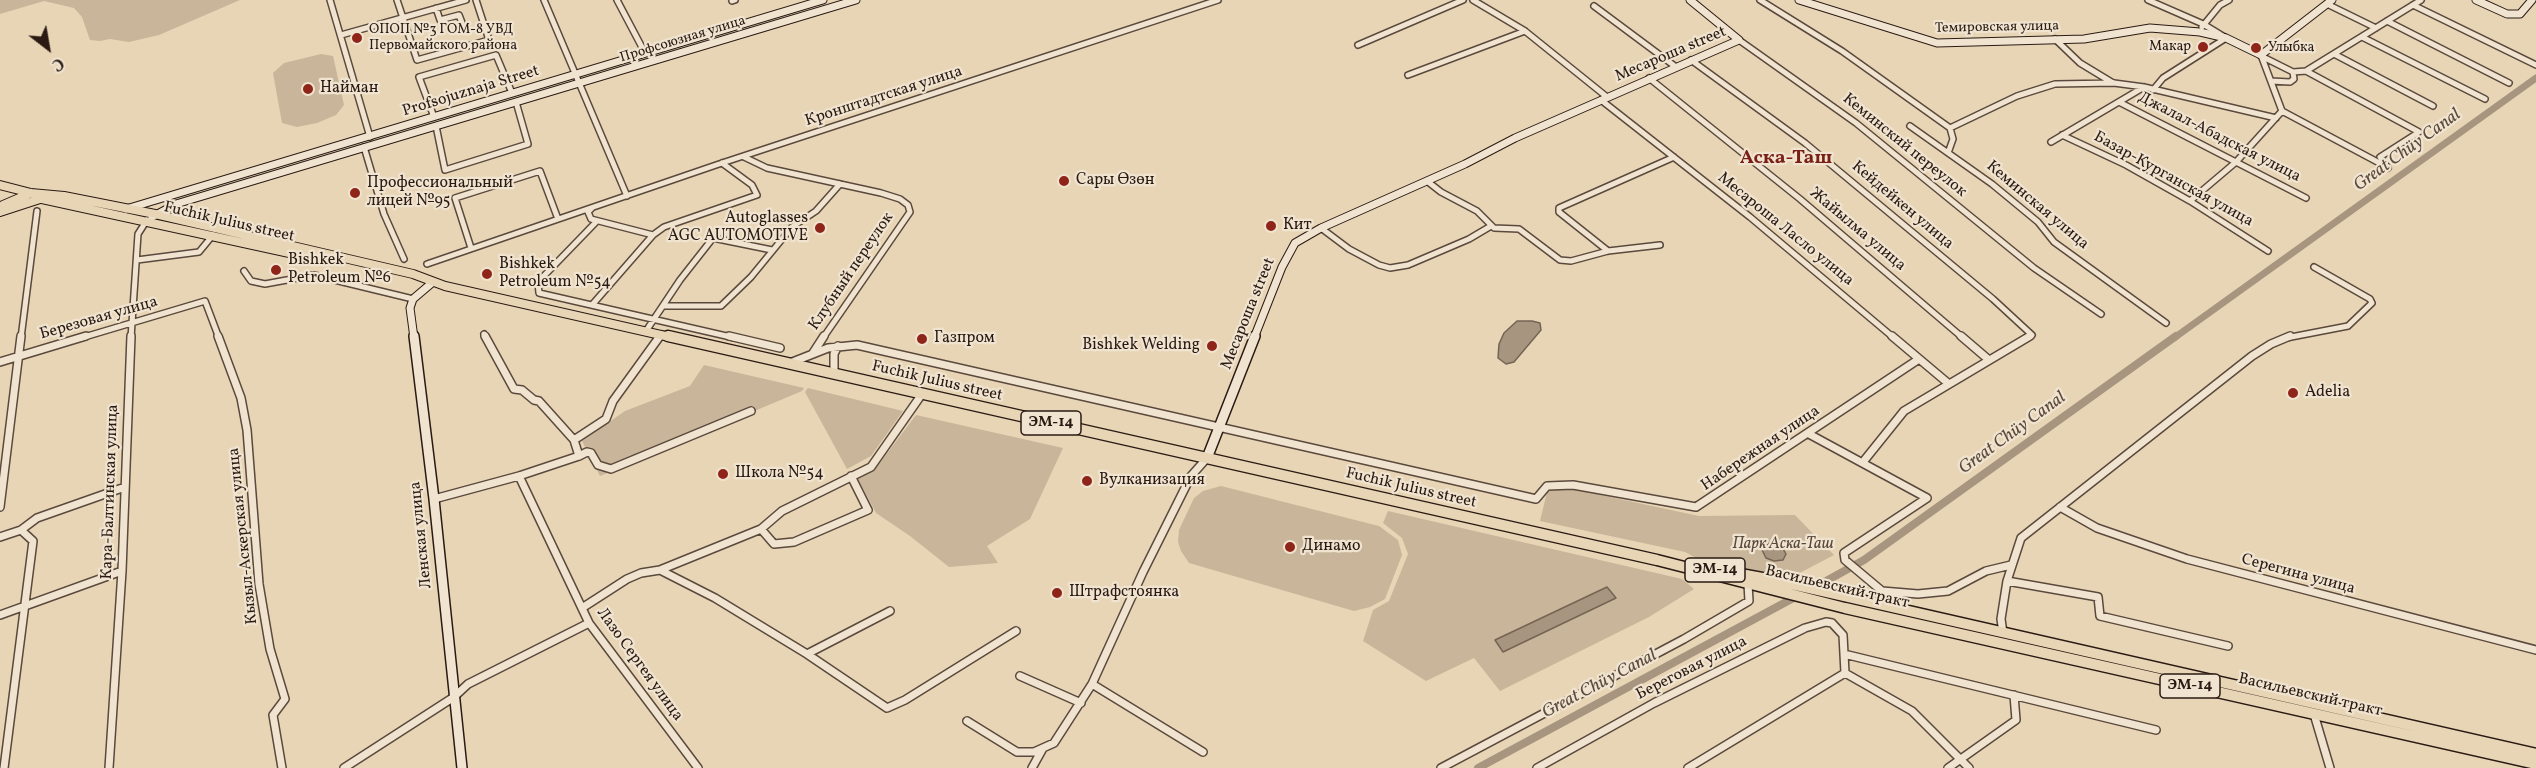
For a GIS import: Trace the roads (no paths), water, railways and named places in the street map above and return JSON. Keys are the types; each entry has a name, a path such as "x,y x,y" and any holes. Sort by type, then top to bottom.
{"main road":[{"name":"Fuchik Julius street","path":"3,186 408,280 420,279 1657,560"},
{"path":"1,194 3,186"},
{"path":"0,207 31,193"},
{"name":"Fuchik Julius street","path":"45,197 155,214 413,274 420,279"},
{"path":"0,212 45,197"},
{"name":"Васильевский тракт","path":"1657,560 1773,580 2536,754"},
{"name":"Васильевский тракт","path":"1657,560 1845,608 2536,764"}],"street":[{"path":"330,0 370,137"},
{"path":"397,0 417,60 489,40 476,0"},
{"path":"341,35 466,0"},
{"path":"544,0 627,196"},
{"path":"617,0 645,53"},
{"name":"Profsojuznaja Street","path":"126,209 823,0"},
{"name":"Профсоюзная улица","path":"147,220 176,204 856,0"},
{"name":"Кронштадтская улица","path":"427,264 592,207 1218,0"},
{"path":"1358,45 1463,0"},
{"name":"Месароша Ласло улица","path":"1473,0 1525,31 1949,384"},
{"name":"Кеминский переулок","path":"1690,0 1739,40 1856,123 2034,268 2101,314"},
{"path":"1760,0 1842,51 1950,128 1953,139 1948,153"},
{"name":"Темировская улица","path":"1799,0 1937,43 2054,38 2084,39 2150,28 2200,32 2226,38 2261,55"},
{"path":"2148,0 2203,24 2226,38 2163,78 2154,90"},
{"path":"2200,32 2203,24 2220,5 2229,0"},
{"path":"2261,55 2293,72 2306,71 2421,0"},
{"path":"2476,0 2507,14 2520,14 2532,0"},
{"path":"2261,55 2330,2 2376,28"},
{"path":"2413,5 2536,65"},
{"path":"1594,6 1676,67"},
{"path":"436,8 440,20 459,15 464,28"},
{"path":"2387,21 2509,83"},
{"path":"1408,75 1525,31"},
{"path":"2362,37 2485,99"},
{"path":"2054,38 2080,63 2114,83"},
{"name":"Месароша street","path":"1032,768 1042,750 1054,743 1092,684 1138,582 1191,476 1207,458 1282,267 1295,243 1320,228 1649,78 1739,40"},
{"path":"2334,54 2433,106"},
{"path":"434,117 419,77 496,55 512,93"},
{"path":"2261,55 2282,111 2388,168 2380,157 2419,132 2306,71"},
{"name":"Кейдейкен улица","path":"1691,60 1805,143 1993,299 2032,335 1989,360"},
{"path":"2271,81 2290,82 2294,79 2293,72"},
{"name":"Жайылма улица","path":"1649,78 1800,200 1989,360"},
{"path":"1950,128 2017,96 2055,84 2114,83 2144,87 2276,118"},
{"path":"2051,142 2144,87"},
{"path":"436,126 445,170 528,144 516,102"},
{"name":"Джалал-Абадская улица","path":"2119,102 2306,198"},
{"path":"2190,201 2236,162 2282,111"},
{"name":"Кеминская улица","path":"1910,126 2038,222 2054,242 2166,322"},
{"name":"Базар-Курганская улица","path":"2062,135 2126,165 2190,201 2268,251"},
{"path":"364,147 384,214 404,260"},
{"name":"Клубный переулок","path":"744,157 767,168 900,199 908,205 910,212 813,353"},
{"path":"1608,251 1559,212 1558,208 1674,157"},
{"path":"592,305 652,235 663,227 757,195 752,185 723,164"},
{"path":"471,248 456,198 540,171 558,219"},
{"path":"1427,181 1441,192 1477,211 1491,226 1500,229 1519,229 1560,260 1571,261 1608,251 1660,245"},
{"path":"664,306 721,306 751,277 792,227 816,211 840,184"},
{"path":"592,207 588,216 597,221 652,235"},
{"path":"0,507 37,211"},
{"name":"Кара-Балтинская улица","path":"109,768 122,571 138,234 147,220"},
{"path":"597,221 538,282 539,293 780,348"},
{"path":"1320,228 1349,249 1379,265 1390,268 1408,265 1469,239 1491,226"},
{"path":"137,260 199,252 213,235"},
{"path":"646,331 680,280 713,238 772,250"},
{"path":"2003,633 2001,619 2007,581 2021,538 2252,356 2271,344 2293,335 2348,326 2372,303 2361,293 2314,267"},
{"path":"244,271 251,281 265,284 314,275 413,299 433,282"},
{"name":"Ленская улица","path":"413,299 410,308 434,499 462,768"},
{"name":"Березовая улица","path":"0,362 205,301"},
{"name":"Кызыл-Аскерская улица","path":"205,301 242,398 247,429 259,584 270,649 285,699 273,715 282,768"},
{"path":"484,334 514,389 522,390 534,400 539,401 574,440 579,456"},
{"path":"574,440 606,419 613,401 662,334"},
{"path":"789,363 838,346 857,345 1218,426"},
{"path":"834,374 834,354 838,346"},
{"name":"Набережная улица","path":"1218,426 1536,499 1547,486 1573,485 1696,507 1919,359"},
{"path":"1863,462 1904,411 1989,360"},
{"path":"582,608 627,579 641,573 660,570 761,529 782,511 871,467 922,394"},
{"path":"434,499 519,476 588,452 598,465 611,470 751,411"},
{"path":"1809,434 1927,498 1844,553 1845,560 1882,591 1918,594 1948,591 1986,571 2011,565"},
{"name":"Лазо Сергея улица","path":"519,476 589,622 698,768"},
{"path":"761,529 774,544 795,542 868,510 851,476"},
{"path":"0,537 21,530 37,518 125,488"},
{"name":"Серегина улица","path":"2060,507 2097,528 2187,559 2536,650"},
{"path":"4,768 33,541 21,530"},
{"path":"660,570 715,598 807,654 887,708 905,700 1016,631"},
{"path":"0,615 122,571"},
{"path":"2007,581 2098,597 2100,616 2228,646"},
{"path":"1441,768 1684,639 1749,601 1748,584"},
{"path":"807,654 890,611"},
{"path":"344,768 454,697 468,684 589,622"},
{"name":"Береговая улица","path":"1537,768 1654,703 1805,628 1826,622 1832,623 1843,635 1844,654"},
{"path":"1845,673 1844,654 2156,730"},
{"path":"1845,673 1912,711 1969,768"},
{"path":"1688,768 1845,673"},
{"path":"1020,676 1081,703"},
{"path":"1092,684 1203,752"},
{"path":"1948,768 2016,720 2014,695"},
{"path":"2314,714 2330,768"},
{"path":"966,721 1017,752 1042,750"},
{"path":"0,725 9,722"}],"waterway":[{"name":"Great Chüy Canal","path":"2174,338 2536,78"},
{"name":"Great Chüy Canal","path":"1810,590 1864,560 2176,336"},
{"name":"Great Chüy Canal","path":"1478,768 1799,595"}],"place":[{"name":"ОПОП №3 ГОМ-8 УВД Первомайского района","path":"357,38"},
{"name":"Макар","path":"2203,47"},
{"name":"Улыбка","path":"2256,48"},
{"name":"Найман","path":"308,89"},
{"name":"Сары Өзөн","path":"1064,181"},
{"name":"Профессиональный лицей №95","path":"355,193"},
{"name":"Кит","path":"1271,226"},
{"name":"Autoglasses AGC AUTOMOTIVE","path":"820,228"},
{"name":"Bishkek Petroleum №6","path":"276,270"},
{"name":"Bishkek Petroleum №54","path":"487,274"},
{"name":"Газпром","path":"922,339"},
{"name":"Bishkek Welding","path":"1212,346"},
{"name":"Adelia","path":"2293,393"},
{"name":"Школа №54","path":"723,474"},
{"name":"Вулканизация","path":"1087,481"},
{"name":"Динамо","path":"1290,547"},
{"name":"Штрафстоянка","path":"1057,593"}],"district":[{"name":"Аска-Таш","path":"1786,159"}],"park label":[{"name":"Парк Аска-Таш","path":"1783,545"}]}
